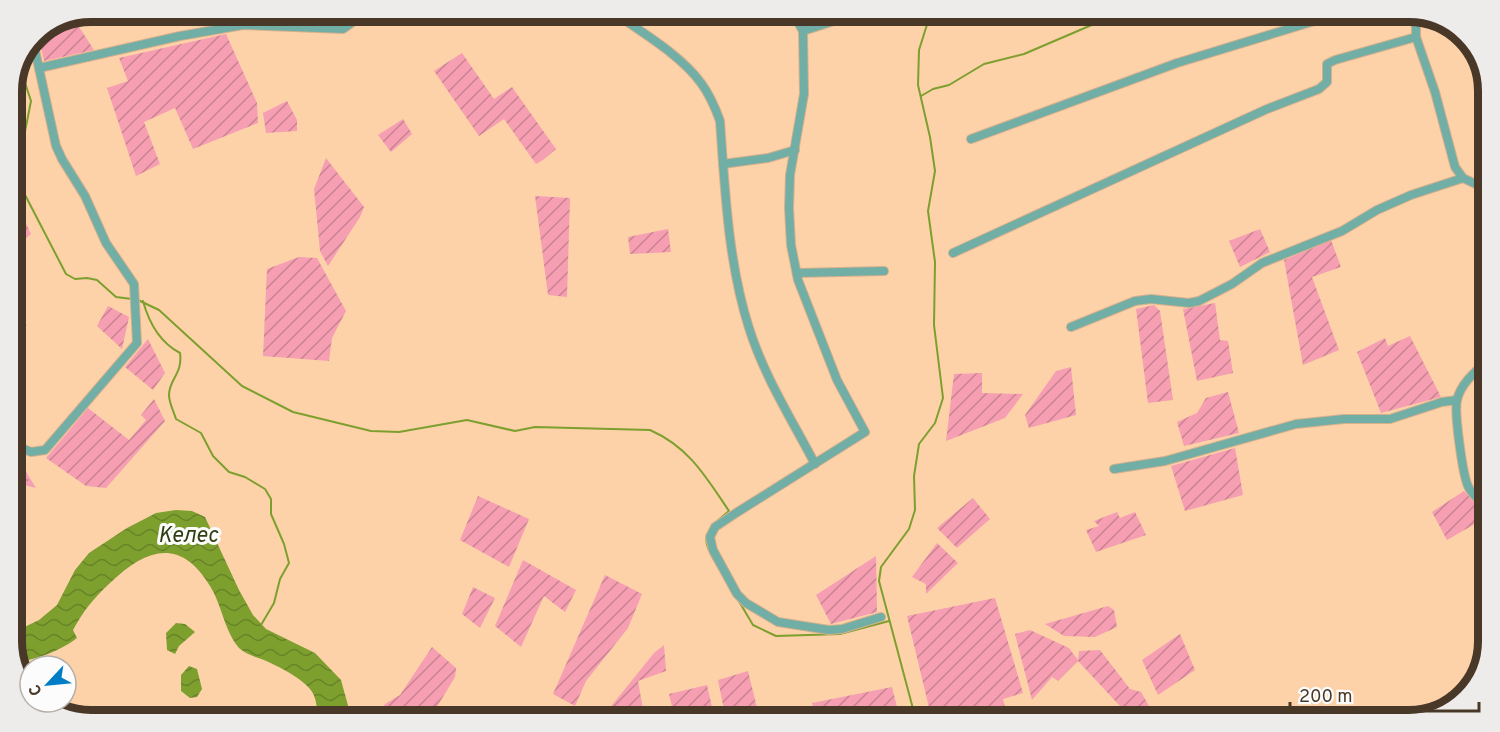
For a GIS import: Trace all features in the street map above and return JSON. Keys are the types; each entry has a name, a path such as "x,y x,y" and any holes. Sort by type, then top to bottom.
{"street":[{"path":"39,68 180,36 243,25 343,29 353,22"},
{"path":"627,22 682,62 700,81 712,101 720,121 737,286 761,360 815,464"},
{"path":"799,22 803,30 804,94 790,175 791,245 796,273 837,380 865,432 715,527 710,537 713,550 737,594 778,622 829,630 842,629 881,617"},
{"path":"803,30 829,22"},
{"path":"971,139 1177,63 1311,22"},
{"path":"1416,23 1416,38 1435,92 1455,167 1463,178 1477,185"},
{"path":"953,253 1268,109 1319,89 1327,82 1328,64 1335,60 1416,38"},
{"path":"23,449 31,452 45,450 137,343 134,284 106,243 85,196 56,146 35,52"},
{"path":"723,164 768,158 795,150"},
{"path":"1071,327 1135,301 1151,299 1189,303 1199,301 1232,284 1262,263 1342,231 1377,210 1411,195 1463,178"},
{"path":"796,273 884,271"},
{"path":"1478,370 1466,381 1457,400 1456,426 1464,465 1463,476 1478,498"},
{"path":"1114,469 1165,461 1296,424 1344,419 1390,419 1442,402 1457,400"}],"green space":[{"path":"77,24 94,50 44,61 41,45 57,32"},
{"path":"226,34 257,103 258,123 193,149 175,108 144,122 160,164 136,176 107,88 128,81 119,58"},
{"path":"462,53 494,99 512,87 556,149 536,164 504,119 479,136 434,71"},
{"path":"287,101 297,120 297,131 266,133 263,113"},
{"path":"403,119 412,134 391,152 378,135"},
{"path":"326,158 364,207 328,266 320,251 314,189"},
{"path":"535,196 570,198 567,297 548,295"},
{"path":"23,217 31,234 23,241"},
{"path":"668,229 671,252 630,254 628,237"},
{"path":"1260,229 1270,252 1240,267 1229,241"},
{"path":"1331,240 1341,267 1312,277 1339,350 1303,365 1284,260"},
{"path":"299,257 317,258 346,311 332,338 329,361 263,356 267,269"},
{"path":"1215,303 1220,340 1228,341 1233,373 1197,381 1183,309"},
{"path":"1154,305 1160,311 1173,400 1148,403 1136,309"},
{"path":"108,306 129,317 122,349 97,326"},
{"path":"1410,336 1441,397 1381,413 1357,352 1385,338 1388,346"},
{"path":"148,339 165,373 153,390 125,367"},
{"path":"1071,367 1076,415 1029,428 1025,415 1056,371"},
{"path":"982,373 982,393 1023,394 1005,418 946,441 954,374"},
{"path":"1228,392 1239,433 1184,446 1177,422 1197,413 1206,398"},
{"path":"154,399 165,421 106,488 86,486 46,458 88,408 129,440 146,420 141,415"},
{"path":"1235,448 1243,495 1185,511 1171,466"},
{"path":"23,469 25,470 36,488 23,485"},
{"path":"1464,491 1478,507 1478,522 1447,540 1432,512"},
{"path":"478,496 529,519 509,567 460,540"},
{"path":"973,498 990,519 957,548 937,528"},
{"path":"1117,512 1120,518 1135,512 1146,535 1096,552 1086,530 1099,526 1094,521"},
{"path":"937,543 958,563 926,594 926,584 912,577"},
{"path":"876,556 877,612 831,624 816,595"},
{"path":"523,560 576,590 565,612 544,596 521,647 495,626"},
{"path":"605,575 642,594 628,628 586,681 575,706 553,694"},
{"path":"473,587 495,598 480,628 462,614"},
{"path":"995,598 1023,693 1003,699 1006,710 930,710 907,616"},
{"path":"1108,606 1114,610 1117,627 1095,637 1064,636 1045,624"},
{"path":"1030,630 1069,648 1078,660 1079,651 1100,650 1130,689 1141,692 1151,710 1124,710 1078,661 1058,681 1052,677 1032,700 1015,634"},
{"path":"1180,634 1195,670 1158,695 1142,660"},
{"path":"664,645 666,671 638,681 643,710 608,710 654,653"},
{"path":"432,647 456,668 455,677 435,710 382,710 385,704 400,695"},
{"path":"748,671 758,710 724,710 718,680"},
{"path":"707,685 713,710 673,710 669,694"},
{"path":"892,687 898,710 814,710 812,703"}],"water":[{"name":"Келес","path":"176,510 192,511 205,517 253,615 266,629 315,653 341,680 349,710 317,710 310,689 295,676 239,648 210,586 199,570 187,560 174,554 162,553 149,556 123,571 99,594 81,616 73,630 77,638 49,654 24,654 23,628 39,620 57,605 75,570 89,553 127,528 156,513"},
{"path":"176,623 185,624 195,632 179,646 175,654 167,650 166,633"},
{"path":"189,666 197,669 202,689 197,697 190,698 181,691 181,675"}],"waterway":[{"path":"913,710 879,581 881,567 909,529 915,510 914,476 919,444 935,423 943,398 934,325 935,262 928,211 935,171 918,85 919,50 928,22"},
{"path":"921,96 933,89 949,85 984,64 1024,54 1099,22"},
{"path":"23,142 31,101 24,80"},
{"path":"23,191 66,274 75,279 97,280 116,297 132,299"},
{"path":"138,300 159,310 242,386 293,412 371,431 399,432 467,420 515,431 535,427 650,430 676,445 696,464 729,511 713,525 707,536 708,549 718,567"},
{"path":"143,301 156,331 166,343 180,353 180,366 169,395 176,419 201,433 213,456 229,472 245,477 265,489 271,499 271,514 284,544 289,563 280,579 274,603 261,625"},
{"path":"737,598 753,625 776,636 840,634 889,621"}]}
